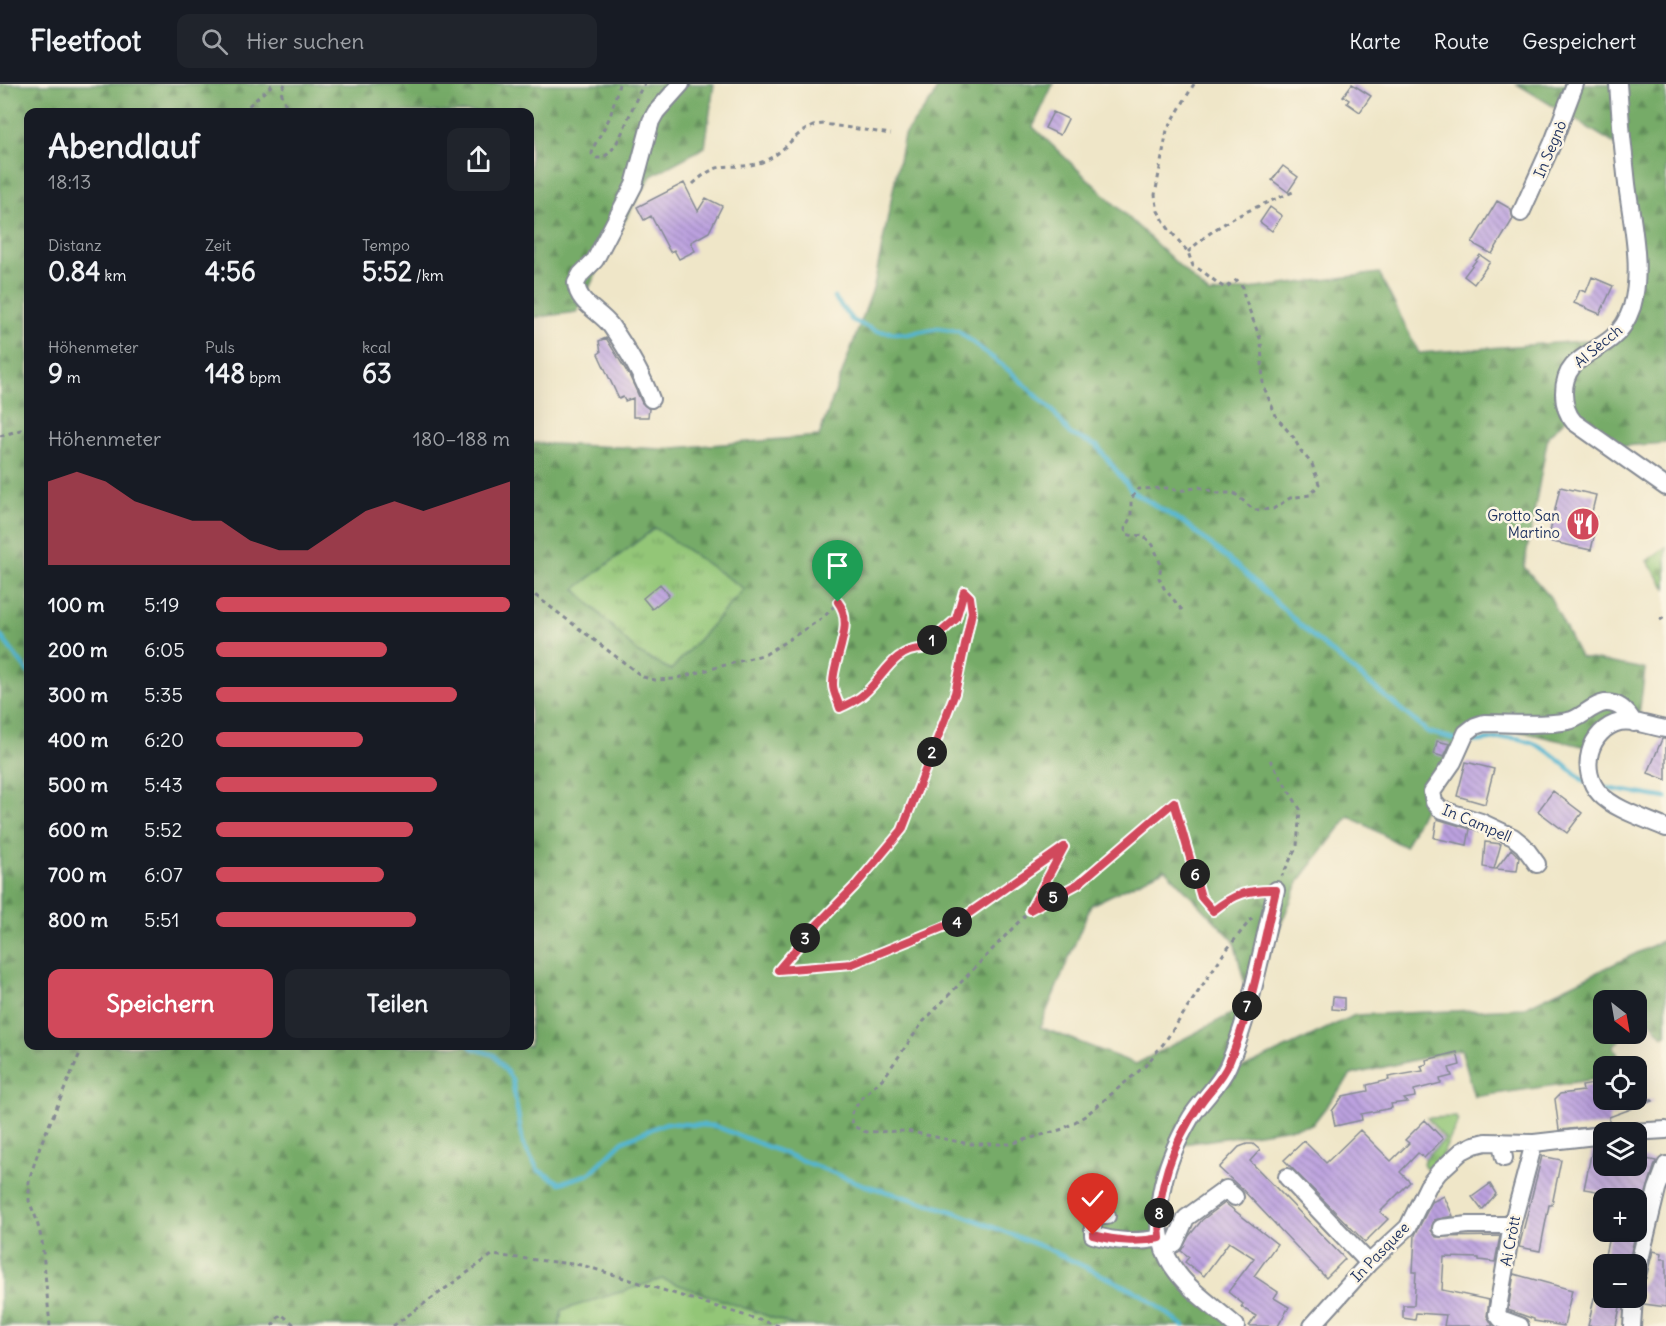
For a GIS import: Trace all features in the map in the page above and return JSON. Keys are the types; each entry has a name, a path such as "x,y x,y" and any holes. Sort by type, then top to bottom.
{"street":[{"path":"651,399 642,376 609,323 587,304 578,293 576,283 581,274 595,260 634,185 651,121 681,84"},
{"name":"In Segnò","path":"1521,213 1553,142 1575,84"},
{"name":"Al Sècch","path":"1618,84 1623,149 1637,261 1635,287 1631,308 1621,330 1575,363 1566,378 1564,398 1566,409 1574,422 1666,487"},
{"name":"In Campell","path":"1537,864 1523,845 1513,837 1482,822 1440,809 1434,802 1432,792 1463,741 1475,726 1484,723 1568,722 1605,703 1623,708 1634,723"},
{"path":"1666,729 1619,722 1597,738 1588,757 1590,776 1604,798 1666,828"},
{"path":"1236,1326 1178,1274 1162,1244 1159,1216 1168,1168 1190,1120 1200,1103 1221,1078 1230,1061 1249,1001 1276,890"},
{"path":"1647,1131 1666,1130"},
{"name":"In Pasquee","path":"1312,1326 1369,1263 1408,1227 1428,1186 1453,1158 1474,1145 1486,1142 1502,1150 1534,1143 1593,1136"},
{"name":"Ai Cròtt","path":"1520,1326 1501,1319 1497,1314 1512,1225 1534,1143"},
{"path":"1641,1254 1657,1190 1666,1166"},
{"path":"1287,1177 1369,1263"},
{"path":"1107,1216 1093,1216 1093,1235 1116,1241 1175,1243 1186,1218 1227,1190 1235,1197"},
{"path":"1441,1228 1468,1225 1512,1225"},
{"path":"1632,1323 1633,1308"}],"path":[{"path":"246,108 273,84"},
{"path":"285,84 281,91 287,108"},
{"path":"619,84 610,117 593,148 592,154 597,158 604,157 617,141 638,93 645,84"},
{"path":"1182,610 1159,578 1161,565 1153,545 1143,535 1126,534 1125,529 1131,516 1131,499 1138,489 1167,488 1179,491 1199,487 1218,493 1234,493 1254,510 1273,509 1290,498 1310,495 1319,484 1312,464 1277,418 1263,385 1261,341 1244,296 1243,287 1237,280 1225,288 1216,283 1207,272 1193,266 1188,252 1168,228 1158,211 1155,195 1167,130 1194,84"},
{"path":"693,184 713,168 762,162 778,153 801,132 814,125 824,124 891,134"},
{"path":"1188,252 1217,227 1293,192"},
{"path":"0,436 24,430"},
{"path":"534,594 643,677 655,680 674,679 766,654 824,617 838,602 843,609 844,633 833,685 840,708 864,694 898,656 911,649 922,649 956,619 964,591 970,597 972,612 955,693 902,830 855,886 812,930 778,970 852,964 958,921 1064,847 1030,910 923,1022 885,1076 860,1100 852,1113 852,1122 855,1127 866,1132 907,1131 969,1144 1010,1144 1063,1129 1085,1116 1145,1066 1164,1043 1224,953 1253,917"},
{"path":"1660,620 1666,616"},
{"path":"1030,910 1078,884 1174,802 1201,897 1213,911 1229,898 1255,889 1276,890 1297,846 1300,809 1270,760"},
{"path":"50,1326 42,1241 29,1202 29,1180 40,1146 80,1050"},
{"path":"393,1326 492,1255 582,1265 779,1326"},
{"path":"272,1326 281,1314 296,1326"}],"green space":[{"path":"0,84 714,84 705,147 651,176 613,240 577,312 534,317 534,108 24,108 24,1050 534,1050 534,443 662,449 819,436 874,286 904,135 932,99 939,84 1053,84 1033,127 1209,294 1379,273 1419,353 1611,339 1631,308 1623,149 1517,84 1666,84 1666,443 1608,447 1569,416 1548,436 1524,567 1550,597 1580,657 1645,669 1638,723 1626,721 1591,748 1484,723 1435,786 1405,847 1349,816 1299,881 1249,1001 1234,941 1165,869 1091,905 1040,1027 1136,1064 1256,1001 1222,1078 1355,1015 1523,1008 1666,939 1666,1034 1663,1036 1647,1017 1647,990 1593,990 1593,1044 1615,1044 1613,1046 1618,1056 1593,1056 1593,1079 1475,1097 1461,1049 1351,1075 1312,1125 1177,1145 1170,1161 1164,1250 1236,1326 796,1326 662,1279 562,1310 559,1326 0,1326","holes":["655,528 744,589 671,670 637,652 575,589"]},
{"path":"655,528 744,589 671,670 637,652 575,589"},
{"path":"1666,547 1666,588 1647,561"},
{"path":"1456,1117 1459,1120 1441,1157 1430,1169 1425,1167 1423,1163 1425,1159 1445,1139 1427,1118"},
{"path":"662,1279 796,1326 559,1326 562,1310"}],"building":[{"path":"1352,84 1371,96 1360,112 1347,103 1349,100 1343,96"},
{"path":"1053,112 1068,119 1060,135 1045,128"},
{"path":"1283,166 1298,177 1288,192 1272,180"},
{"path":"684,183 698,211 706,198 722,206 709,232 691,242 695,251 679,259 674,250 670,252 651,216 644,220 637,207"},
{"path":"1497,201 1511,209 1513,219 1492,254 1472,243"},
{"path":"1270,207 1282,216 1272,231 1260,222"},
{"path":"1480,255 1490,262 1474,284 1464,276"},
{"path":"1592,277 1613,286 1600,314 1574,303 1580,290 1586,292"},
{"path":"606,338 629,375 642,403 649,409 648,417 633,417 633,398 625,401 623,397 619,399 598,354 601,352 599,341"},
{"path":"1560,487 1596,495 1591,516 1596,517 1594,528 1596,528 1591,550 1548,541"},
{"path":"660,584 669,595 652,609 643,598"},
{"path":"1662,739 1666,739 1666,780 1648,773"},
{"path":"1437,741 1450,744 1444,757 1434,754"},
{"path":"1466,762 1494,769 1485,804 1457,796"},
{"path":"1553,791 1582,813 1567,833 1538,811"},
{"path":"1437,819 1470,829 1467,845 1434,838"},
{"path":"1485,842 1501,844 1494,869 1483,867"},
{"path":"1511,849 1519,857 1517,871 1496,869"},
{"path":"1333,997 1344,998 1344,1010 1332,1009"},
{"path":"1457,1052 1460,1065 1449,1068 1452,1076 1440,1079 1441,1083 1414,1090 1415,1097 1404,1099 1407,1102 1391,1104 1392,1108 1361,1114 1362,1120 1335,1126 1332,1111 1343,1096 1368,1091 1367,1085 1389,1080 1388,1077 1423,1071 1421,1066 1427,1064 1426,1060"},
{"path":"1593,1084 1593,1110 1628,1110 1609,1117 1609,1122 1593,1122 1593,1127 1559,1130 1555,1099 1560,1094 1583,1091 1582,1086"},
{"path":"1425,1120 1443,1139 1424,1158 1418,1153 1400,1172 1410,1182 1380,1212 1388,1219 1365,1242 1284,1160 1304,1141 1326,1163 1360,1130 1391,1161 1409,1143 1405,1140"},
{"path":"1253,1144 1260,1150 1250,1161 1345,1259 1326,1278 1242,1189 1219,1168 1239,1147"},
{"path":"1592,1150 1593,1176 1647,1176 1647,1159 1656,1161 1647,1190 1584,1189"},
{"path":"1542,1156 1561,1160 1540,1251 1519,1247"},
{"path":"1490,1184 1496,1194 1482,1210 1472,1197"},
{"path":"1444,1196 1453,1216 1434,1220 1431,1230 1436,1237 1500,1236 1495,1262 1479,1260 1479,1258 1444,1257 1442,1290 1489,1300 1487,1316 1493,1326 1444,1326 1446,1315 1416,1313 1415,1320 1403,1318 1403,1305 1414,1305 1415,1235 1432,1202"},
{"path":"1225,1203 1277,1244 1254,1276 1278,1292 1274,1298 1289,1307 1278,1326 1249,1326 1256,1316 1241,1307 1243,1304 1228,1292 1254,1258 1229,1242 1204,1276 1185,1262 1189,1257 1181,1251 1189,1236 1202,1220"},
{"path":"1608,1242 1634,1242 1630,1254 1605,1254"},
{"path":"1653,1251 1662,1253 1661,1259 1666,1259 1666,1307 1647,1304 1647,1274"},
{"path":"1514,1274 1572,1290 1564,1326 1534,1321 1534,1319 1508,1310"},
{"path":"1593,1303 1593,1308 1620,1308 1616,1326 1588,1326"}],"waterway":[{"path":"834,297 852,320 876,331 907,334 938,328 958,331 1012,373 1052,410 1070,434 1097,446 1133,492 1186,524 1244,572 1310,634 1428,732 1458,740"},
{"path":"0,635 24,667"},
{"path":"1466,741 1478,742 1508,738 1534,743 1552,754 1585,782"},
{"path":"1605,788 1666,798"},
{"path":"478,1050 494,1055 512,1079 523,1144 538,1170 560,1183 589,1174 623,1141 666,1123 715,1126 864,1185 955,1212 1048,1249 1141,1294 1184,1326"}],"place":[{"name":"Grotto San Martino","path":"1583,524"}],"route":[{"path":"838,602 843,609 844,633 833,685 840,708 864,694 898,656 911,649 922,649 956,619 964,591 970,597 972,612 955,693 902,830 855,886 812,930 778,970 852,964 958,921 1064,847 1030,910 1078,884 1174,802 1201,897 1213,911 1229,898 1255,889 1276,890 1249,1001 1230,1061 1221,1078 1200,1103 1170,1161 1159,1216 1160,1238 1133,1242 1116,1241 1093,1235"}]}
